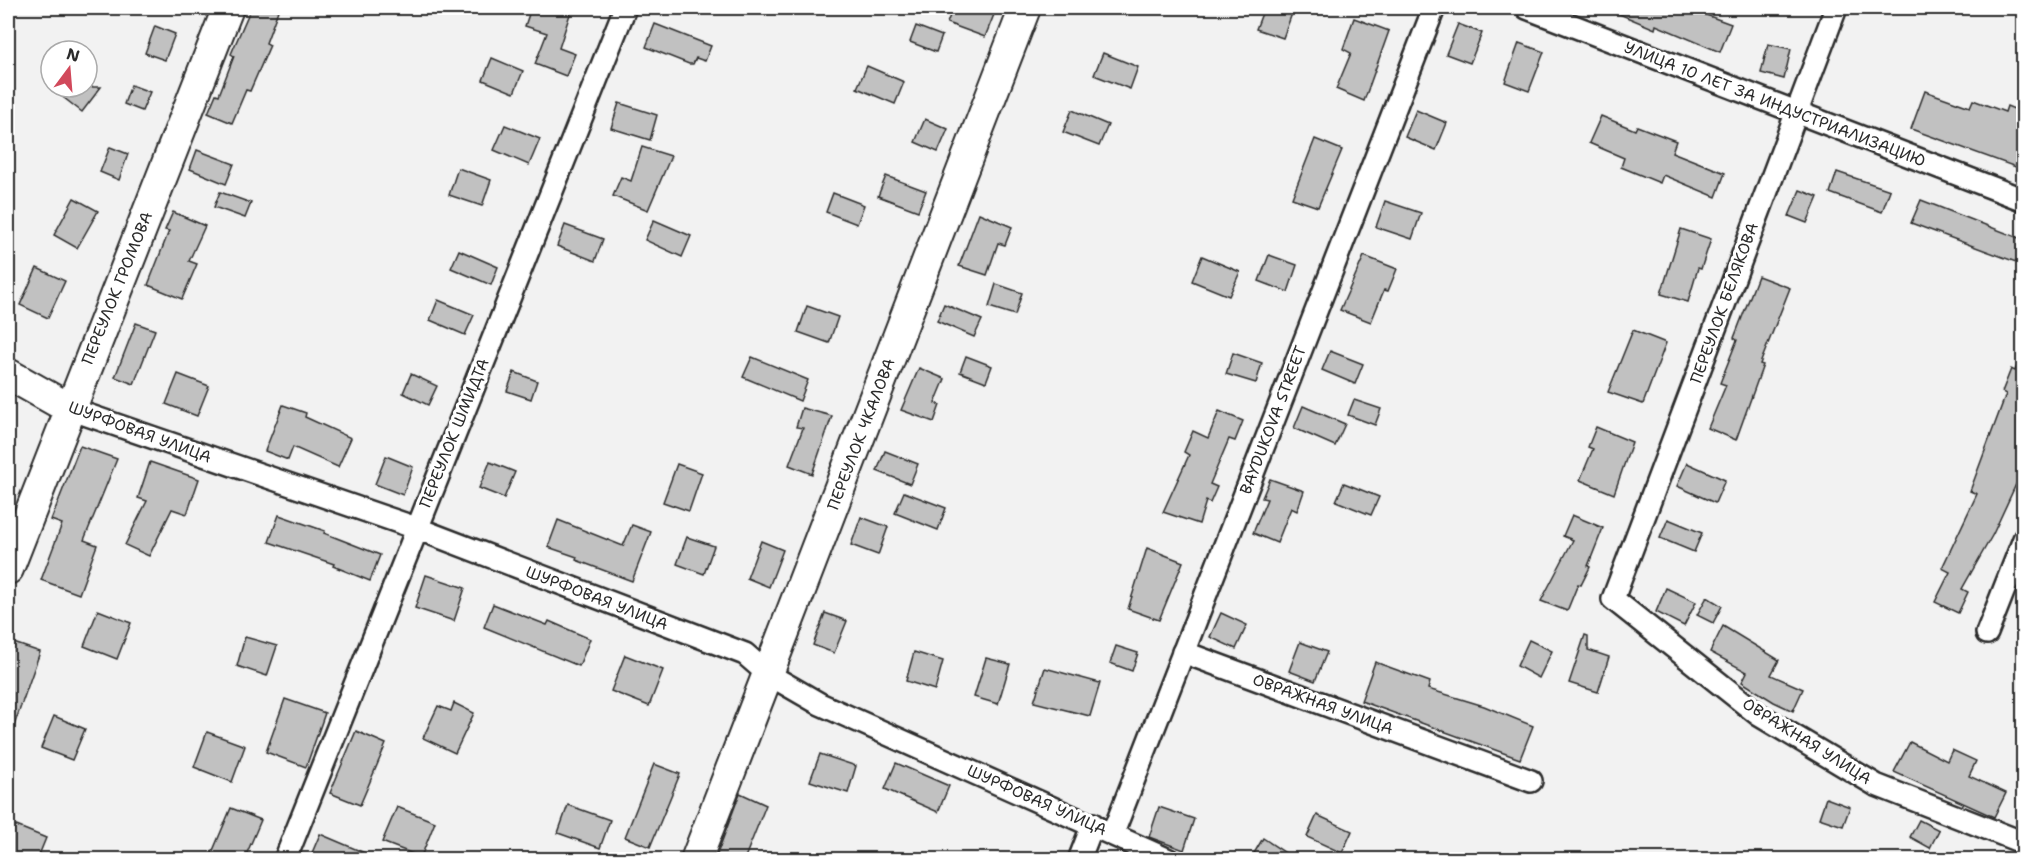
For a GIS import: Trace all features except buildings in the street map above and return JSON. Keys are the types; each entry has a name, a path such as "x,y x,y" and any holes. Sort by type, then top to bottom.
{"street":[{"name":"ПЕРЕУЛОК ГРОМОВА","path":"8,569 228,8"},
{"name":"ПЕРЕУЛОК ШМИДТА","path":"285,860 625,8"},
{"name":"ПЕРЕУЛОК ЧКАЛОВА","path":"696,860 1025,8"},
{"name":"BAYDUKOVA STREET","path":"1113,833 1434,8"},
{"name":"УЛИЦА 10 ЛЕТ ЗА ИНДУСТРИАЛИЗАЦИЮ","path":"1527,8 2024,200"},
{"name":"ПЕРЕУЛОК БЕЛЯКОВА","path":"1613,599 1795,111 1836,8"},
{"name":"ШУРФОВАЯ УЛИЦА","path":"8,374 70,409 416,528 745,654 768,674 820,704 1093,824 1169,860"},
{"path":"1986,633 2024,539"},
{"name":"ОВРАЖНАЯ УЛИЦА","path":"1613,599 1759,715 1876,785 2024,843"},
{"name":"ОВРАЖНАЯ УЛИЦА","path":"1183,652 1531,781"},
{"path":"1079,860 1093,824"}]}
